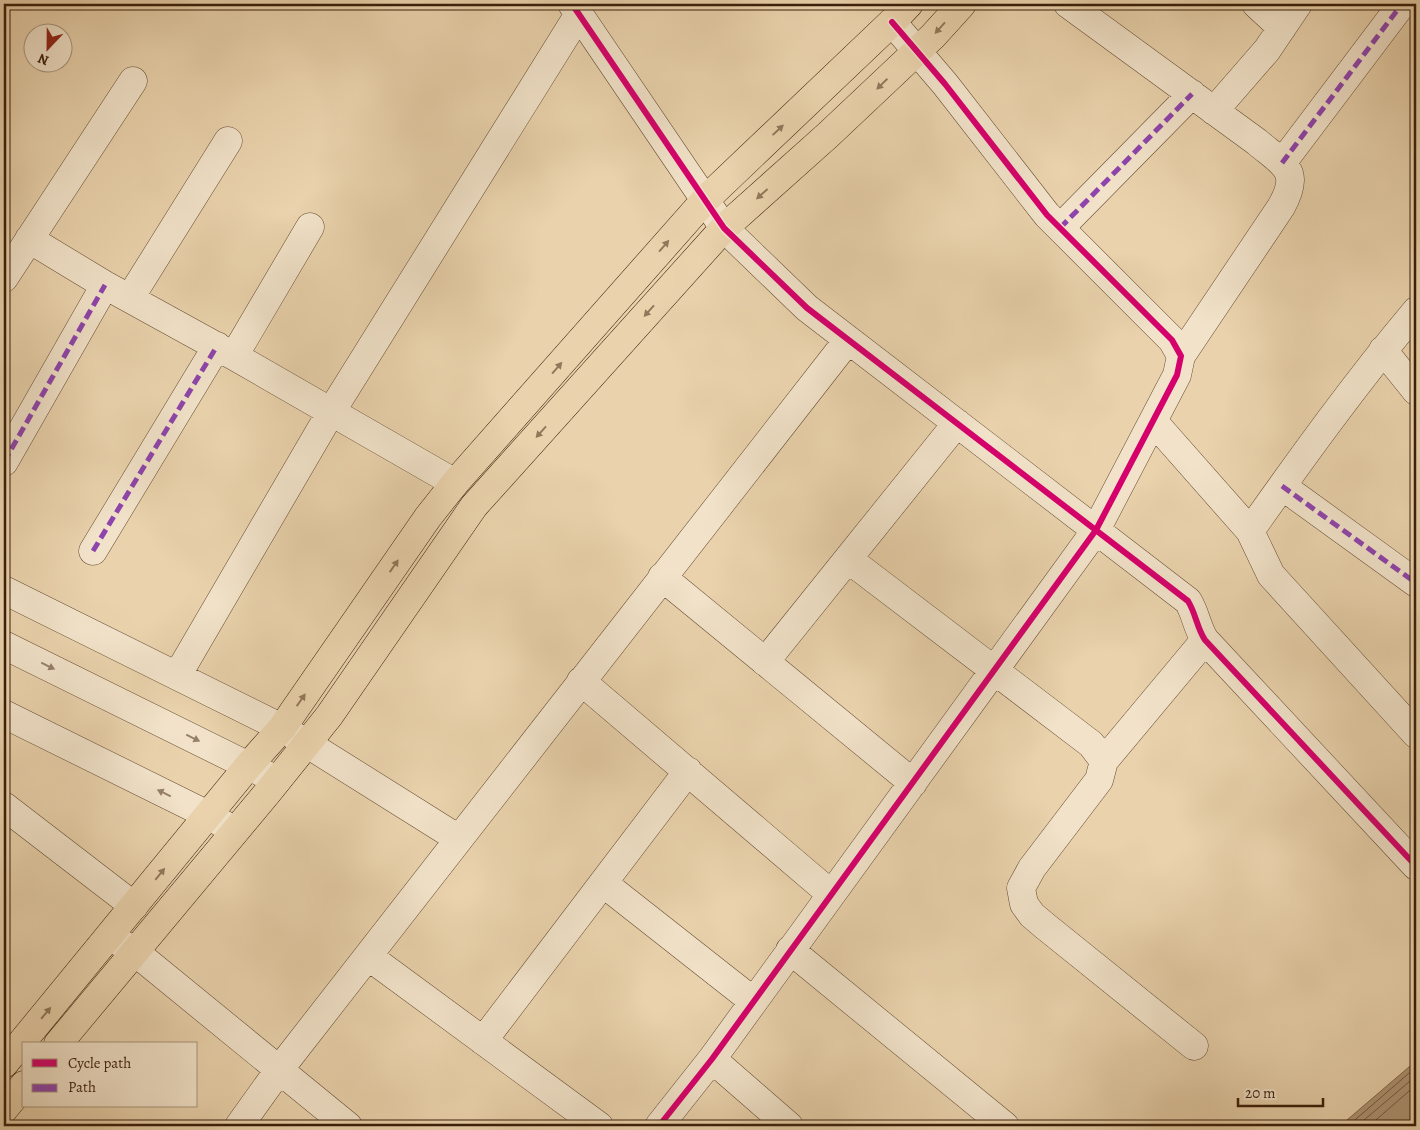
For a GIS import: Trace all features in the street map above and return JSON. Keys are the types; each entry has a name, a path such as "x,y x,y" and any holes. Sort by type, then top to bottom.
{"main road":[{"path":"60,1042 329,716 474,506 724,228 828,136 917,51 962,4"},
{"path":"22,1042 208,814 282,728 428,517 455,483 705,200 901,13"},
{"path":"428,517 454,535"},
{"path":"4,1064 22,1042"},
{"path":"4,1109 22,1087"}],"street":[{"path":"1256,4 1282,28"},
{"path":"1214,111 1267,50 1298,4"},
{"path":"1282,163 1402,4"},
{"path":"659,1126 712,1058 1096,530 1177,376 1181,356 1288,195 1291,181 1289,171 1282,163 1073,5"},
{"path":"177,676 331,412 575,9 724,228 807,308 1188,601 1195,611 1199,631 1205,640 1416,866"},
{"path":"901,13 917,51 946,84 1047,215 1172,340 1181,356"},
{"path":"4,278 133,81"},
{"path":"1060,228 1192,94"},
{"path":"130,298 228,141"},
{"path":"93,551 225,351 310,227"},
{"path":"29,240 455,483"},
{"path":"4,462 105,285"},
{"path":"1250,531 1383,350 1416,311"},
{"path":"239,1126 279,1070 848,340"},
{"path":"1383,350 1416,391"},
{"path":"1152,422 1250,531 1271,575 1416,734"},
{"path":"765,662 957,423"},
{"path":"1282,486 1416,583"},
{"path":"848,559 1091,744 1104,761"},
{"path":"662,577 912,783"},
{"path":"4,590 282,728 459,839"},
{"path":"1194,1046 1032,915 1024,904 1021,888 1032,868 1099,780 1104,761 1205,640"},
{"path":"4,645 277,780"},
{"path":"581,681 831,894"},
{"path":"4,714 208,814 235,831"},
{"path":"483,1041 688,771"},
{"path":"4,806 134,906"},
{"path":"603,883 753,1001"},
{"path":"110,936 135,952 348,1126"},
{"path":"790,950 1005,1126"},
{"path":"368,956 599,1126"},
{"path":"712,1058 789,1126"}],"water":[{"path":"1416,1061 1416,1126 1340,1126"}],"marked path":[{"path":"1282,163 1402,4"},
{"path":"1060,228 1192,94"},
{"path":"4,462 105,285"},
{"path":"93,551 217,346"},
{"path":"1282,486 1416,583"}],"cycle path":[{"path":"572,4 724,228 807,308 1188,601 1205,640 1416,866"},
{"path":"659,1126 712,1059 1096,530 1177,375 1181,356 1172,340 1047,215 945,84 892,22"}]}
